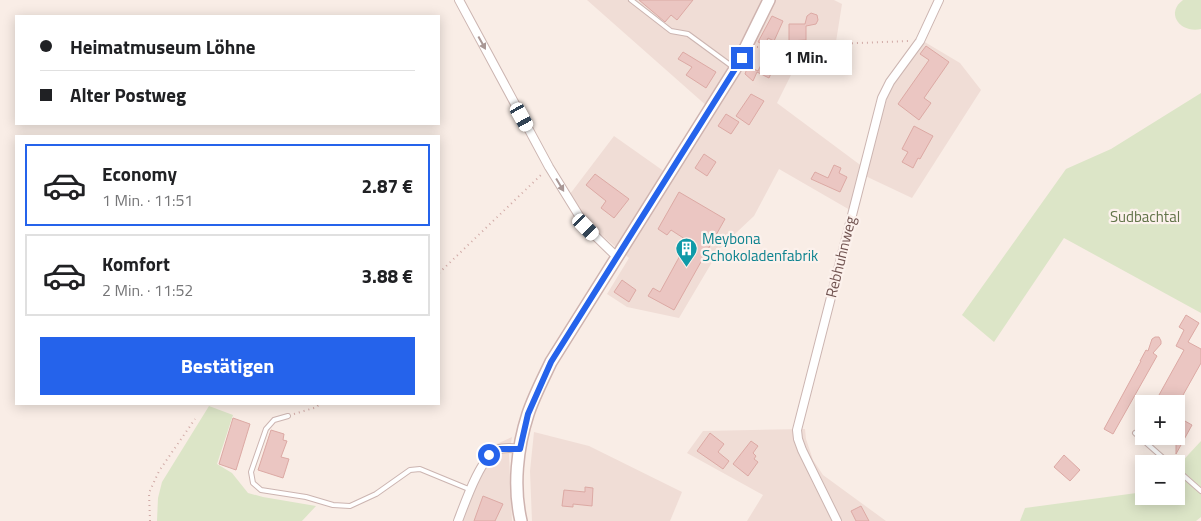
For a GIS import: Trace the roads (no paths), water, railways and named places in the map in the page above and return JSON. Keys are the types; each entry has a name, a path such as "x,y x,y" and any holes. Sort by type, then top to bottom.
{"street":[{"path":"459,0 549,167 586,227 617,258"},
{"path":"521,521 517,489 520,449 528,414 551,362 735,69 748,47 769,0"},
{"name":"Rebhuhnweg","path":"837,521 802,450 798,430 882,98 890,82 920,41 939,0"},
{"path":"458,521 489,455 498,449 520,449"}],"lane":[{"path":"631,0 671,31 688,34 735,69"},
{"path":"288,416 274,420 266,428 251,472 253,483 261,490 306,497 333,505 350,506 376,494 410,470 420,469 471,490"},
{"path":"1149,445 1160,455"},
{"path":"1185,477 1201,491"}],"place":[{"name":"Meybona Schokoladenfabrik","path":"686,267"}],"park label":[{"name":"Sudbachtal","path":"1145,217"}]}
